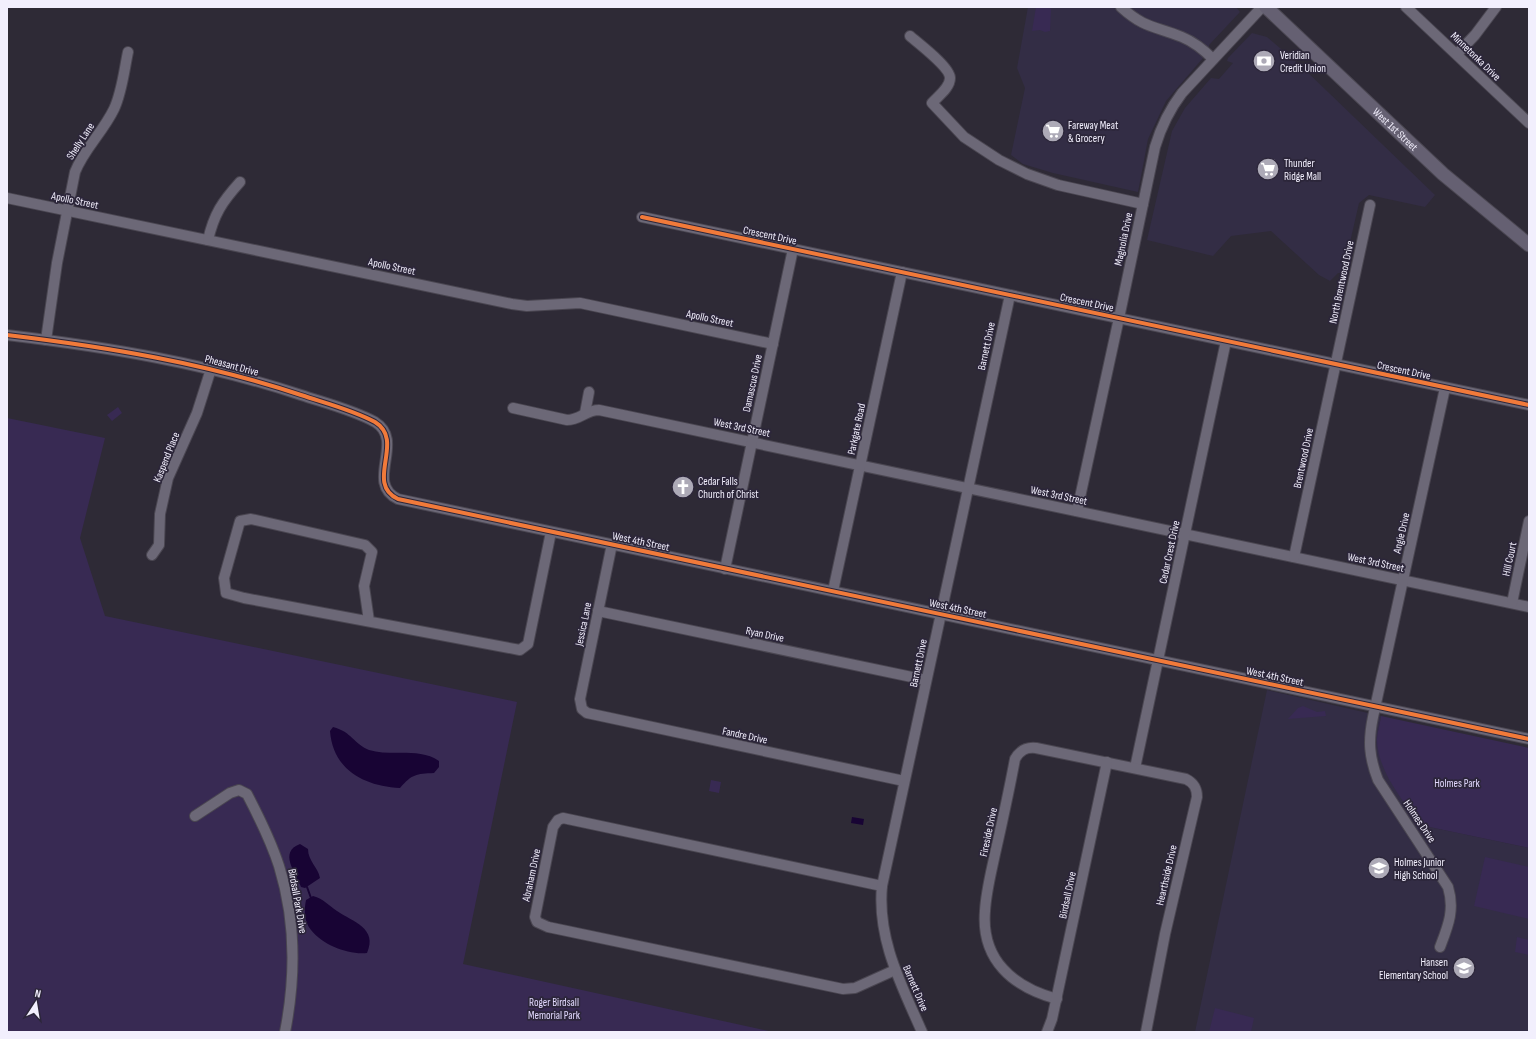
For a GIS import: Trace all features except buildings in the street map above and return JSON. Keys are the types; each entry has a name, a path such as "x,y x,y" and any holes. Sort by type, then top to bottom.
{"main road":[{"name":"West 1st Street","path":"1266,7 1443,174 1529,245"}],"street":[{"path":"1121,7 1138,21 1147,26 1183,37 1192,42 1213,59"},
{"name":"Magnolia Drive","path":"1076,511 1155,147 1165,119 1182,93 1262,7"},
{"name":"Minnetonka Drive","path":"1406,7 1529,123"},
{"path":"1457,54 1480,30 1496,7"},
{"path":"910,36 947,70 950,78 948,86 932,103 964,136 999,160 1028,174 1058,185 1143,204"},
{"name":"Shelly Lane","path":"46,340 55,270 75,172 81,159 96,140 114,110 119,98 128,52"},
{"path":"208,240 213,220 218,209 240,182"},
{"name":"Apollo Street","path":"7,198 512,304 527,306 580,303 773,344"},
{"name":"North Brentwood Drive","path":"1336,364 1370,205"},
{"name":"Crescent Drive","path":"642,217 1529,405"},
{"name":"Damascus Drive","path":"725,568 793,249"},
{"name":"Parkgate Road","path":"834,591 902,272"},
{"name":"Barnett Drive","path":"922,1032 895,970 883,930 882,886 1010,295"},
{"name":"Pheasant Drive","path":"7,336 115,349 210,369 281,388 374,422 386,435 388,442 383,479 386,489"},
{"name":"Cedar Crest Drive","path":"1135,768 1226,341"},
{"name":"Brentwood Drive","path":"1294,557 1336,364"},
{"name":"Kaspend Place","path":"152,556 159,546 160,514 168,478 198,413 210,369"},
{"name":"Angie Drive","path":"1375,706 1445,388"},
{"path":"585,413 589,392"},
{"name":"West 3rd Street","path":"513,408 567,420 574,420 590,410 598,410 1529,606"},
{"name":"West 4th Street","path":"386,489 398,499 1529,738"},
{"path":"369,621 364,586 372,552 365,545 252,519 240,521 224,578 226,593 369,621 520,650 525,648 528,644 551,532"},
{"name":"Hill Court","path":"1512,603 1529,521"},
{"name":"Jessica Lane","path":"582,709 580,699 612,544"},
{"name":"Ryan Drive","path":"598,611 926,680"},
{"name":"Holmes Drive","path":"1375,706 1369,743 1374,771 1378,780 1442,876 1451,897 1451,919 1440,947"},
{"name":"Fandre Drive","path":"582,709 592,716 904,781"},
{"name":"Fireside Drive","path":"1057,999 1028,989 1010,976 997,961 988,942 986,933 986,902 1015,759 1022,750 1032,747 1135,768"},
{"name":"Birdsall Drive","path":"1047,1032 1057,999 1107,762"},
{"name":"Hearthside Drive","path":"1135,768 1186,779 1194,785 1197,793 1165,934 1146,1032"},
{"name":"Birdsall Park Drive","path":"195,816 230,793 239,790 247,794 267,835 279,866 287,897 293,949 292,984 285,1032"},
{"name":"Abraham Drive","path":"882,886 563,818 558,820 553,827 535,917 537,922 548,927 843,989 854,988 895,970"}],"shaded area":[{"path":"1028,7 1236,7 1240,12 1209,45 1209,51 1166,101 1148,139 1138,192 1053,173 1023,164 1011,155 1025,88 1017,68"},
{"path":"1252,33 1267,37 1302,67 1435,195 1425,207 1369,195 1359,203 1343,273 1338,273 1330,281 1319,275 1271,231 1231,236 1213,256 1147,240 1172,131 1185,108 1211,78 1219,79 1233,63 1227,61 1228,58"},
{"name":"Holmes Junior High School","path":"1267,690 1381,716 1377,739 1420,825 1529,848 1529,1032 1195,1032"},
{"path":"333,727 345,732 360,745 369,750 387,753 422,754 439,761 439,767 434,773 418,774 411,777 400,788 374,784 353,773 344,766 332,745 330,731"},
{"path":"852,817 864,819 863,825 851,823"},
{"path":"300,844 308,849 308,853 320,878 305,888 301,887 290,863 289,857 290,852"},
{"path":"313,896 323,900 367,932 370,944 367,953 344,951 336,948 322,940 311,930 305,916 305,908 306,900"}],"green space":[{"path":"1036,7 1049,7 1051,9 1050,31 1032,31"},
{"path":"118,407 122,413 112,421 107,415"},
{"name":"Roger Birdsall Memorial Park","path":"7,418 105,438 80,538 105,616 517,702 463,964 773,1032 7,1032"},
{"path":"1303,706 1317,712 1325,711 1326,716 1288,719 1298,708"},
{"name":"Holmes Park","path":"1381,716 1529,748 1529,848 1420,825 1392,785 1378,752 1377,734"},
{"path":"711,780 721,782 719,793 709,791"},
{"path":"1485,857 1529,867 1529,919 1474,906"},
{"path":"1517,937 1529,940 1529,955 1515,952"},
{"path":"1215,1008 1254,1018 1251,1032 1209,1032"}],"waterway":[{"path":"307,887 311,898"}],"cycle path":[{"path":"642,217 1529,405"},
{"path":"7,335 82,345 192,365 265,384 358,414 375,422 383,430 387,440 384,483 389,492 398,499 1529,739"}],"place":[{"name":"Veridian Credit Union","path":"1264,61"},
{"name":"Fareway Meat & Grocery","path":"1053,131"},
{"name":"Thunder Ridge Mall","path":"1268,169"},
{"name":"Cedar Falls Church of Christ","path":"683,487"},
{"name":"Holmes Junior High School","path":"1379,868"},
{"name":"Hansen Elementary School","path":"1464,968"}]}
